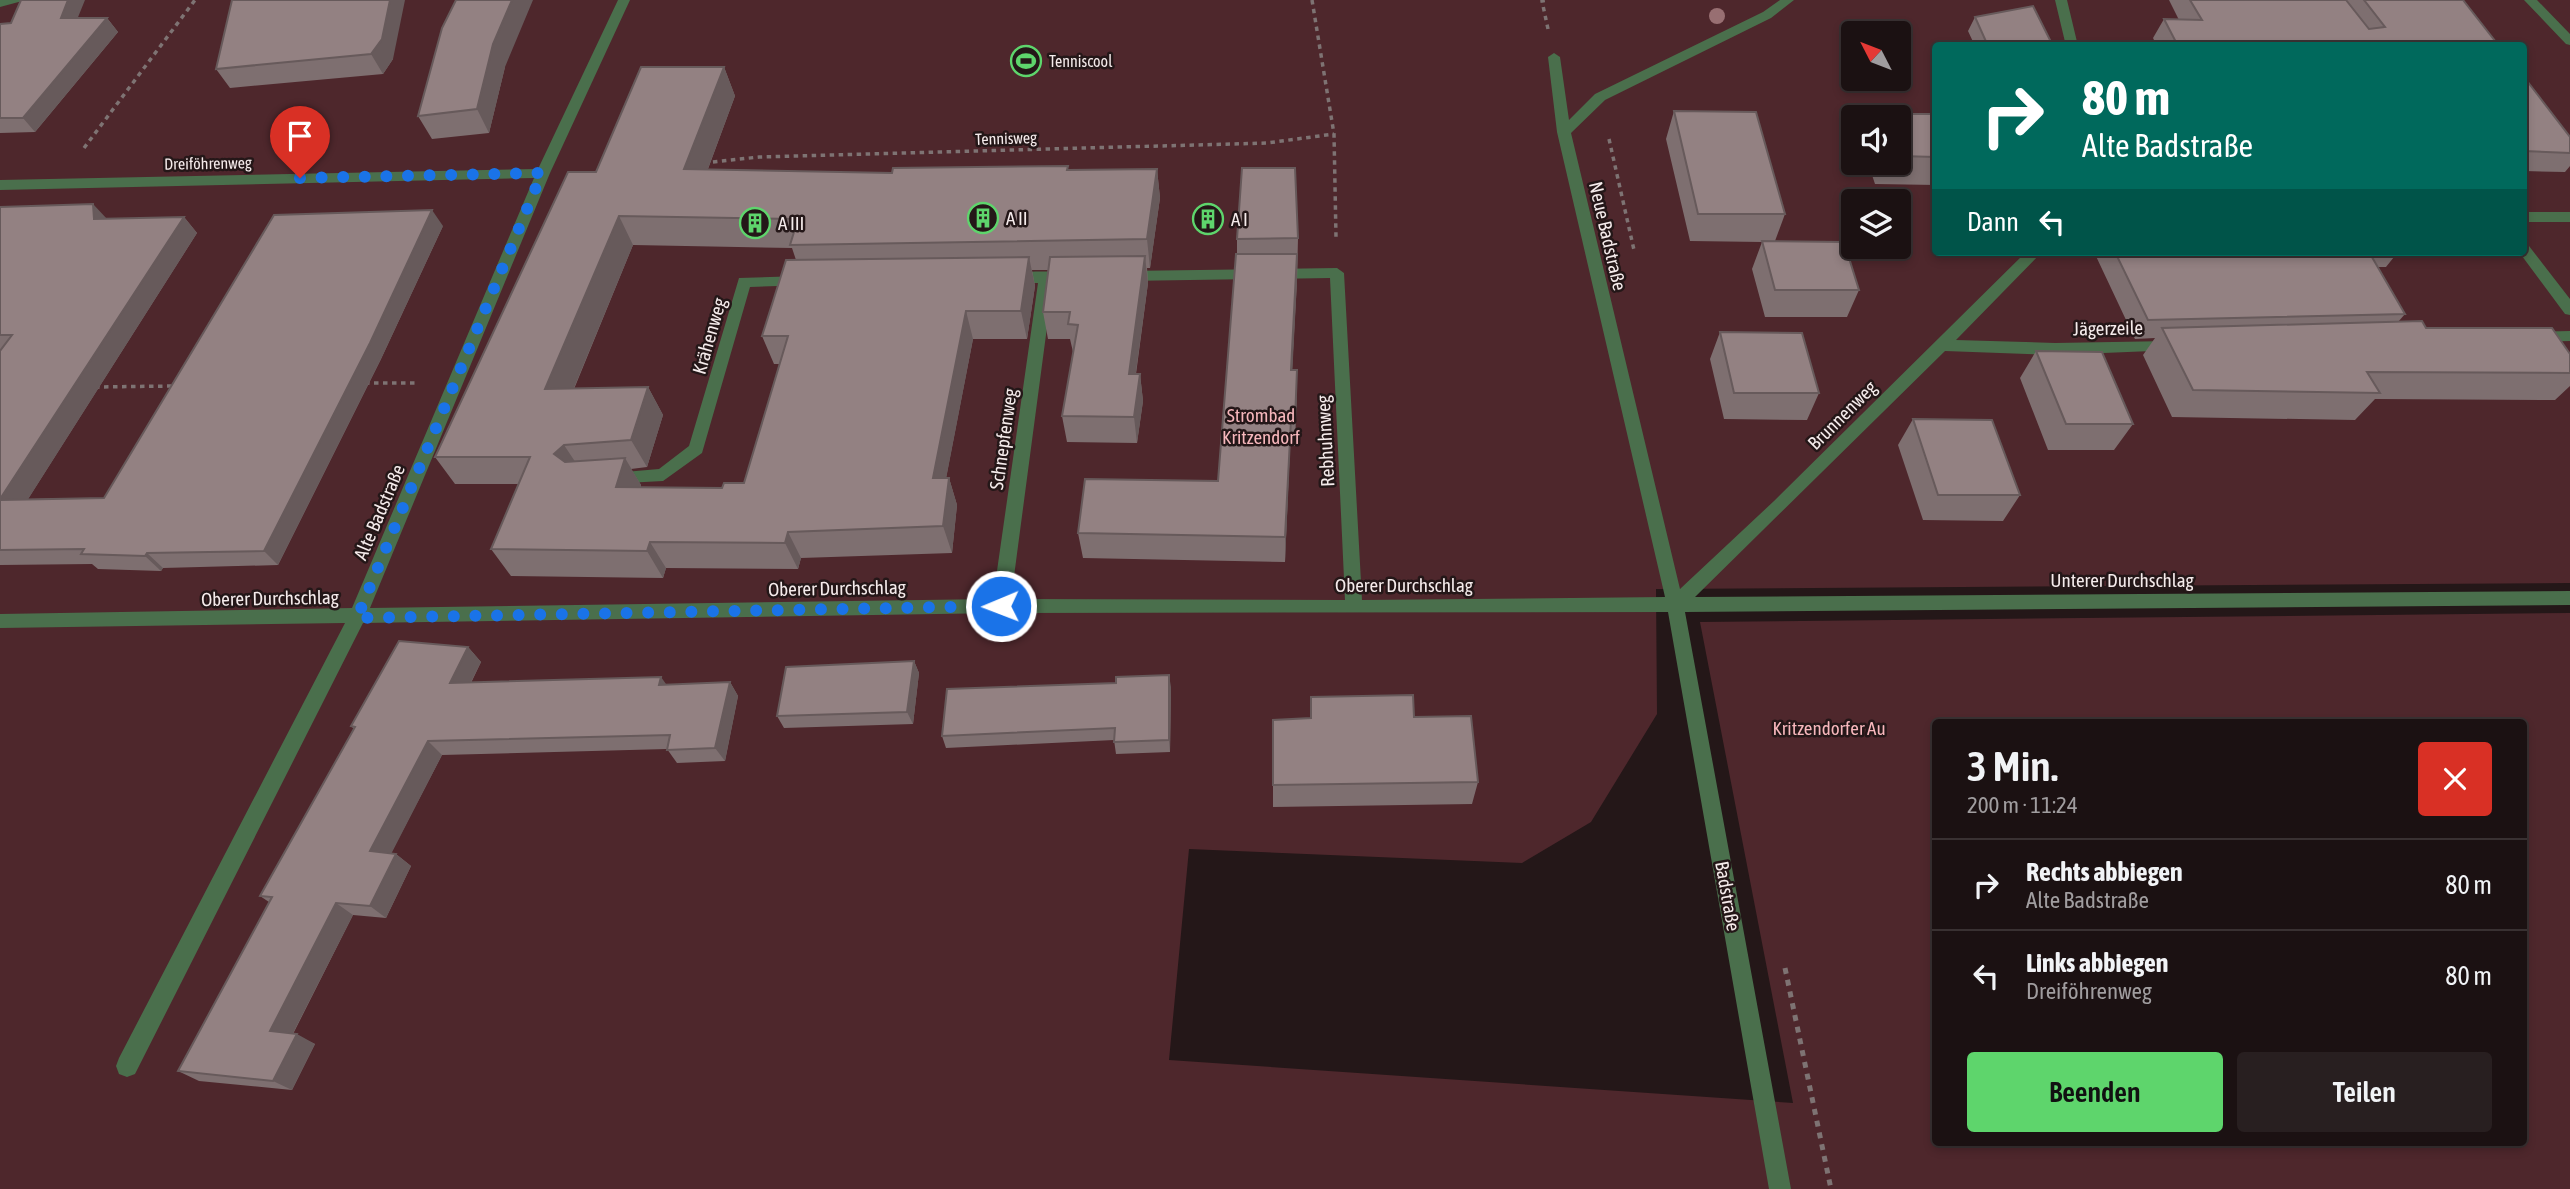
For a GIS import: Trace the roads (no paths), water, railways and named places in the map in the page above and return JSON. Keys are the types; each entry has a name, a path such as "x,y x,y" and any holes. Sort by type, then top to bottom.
{"street":[{"path":"0,3 20,0"},
{"name":"Alte Badstraße","path":"127,1066 357,618 542,173 624,0"},
{"path":"1564,132 1600,97 1768,15 1788,0"},
{"path":"2061,0 2071,42"},
{"path":"2530,0 2570,41"},
{"name":"Neue Badstraße","path":"1554,57 1564,132 1675,604"},
{"name":"Dreiföhrenweg","path":"0,185 542,173"},
{"path":"2527,217 2570,217"},
{"path":"2527,253 2570,310"},
{"name":"Brunnenweg","path":"1675,604 1771,515 2031,256"},
{"name":"Rebhuhnweg","path":"1116,276 1337,273 1354,607"},
{"path":"992,278 1088,277"},
{"name":"Schnepfenweg","path":"1001,606 1046,278"},
{"name":"Krähenweg","path":"596,480 663,475 696,449 744,282 813,281"},
{"path":"2514,337 2570,336"},
{"name":"Jägerzeile","path":"1941,345 2055,349 2180,346"},
{"name":"Unterer Durchschlag","path":"1675,604 2570,598"},
{"name":"Oberer Durchschlag","path":"0,621 357,618 1001,606 1675,604"},
{"name":"Badstraße","path":"1675,604 1780,1189"}],"place":[{"name":"Tenniscool","path":"1026,61"},
{"name":"A II","path":"983,218"},
{"name":"A I","path":"1208,219"},
{"name":"A III","path":"755,223"}],"park label":[{"name":"Strombad Kritzendorf","path":"1261,426"},
{"name":"Kritzendorfer Au","path":"1829,728"}]}
